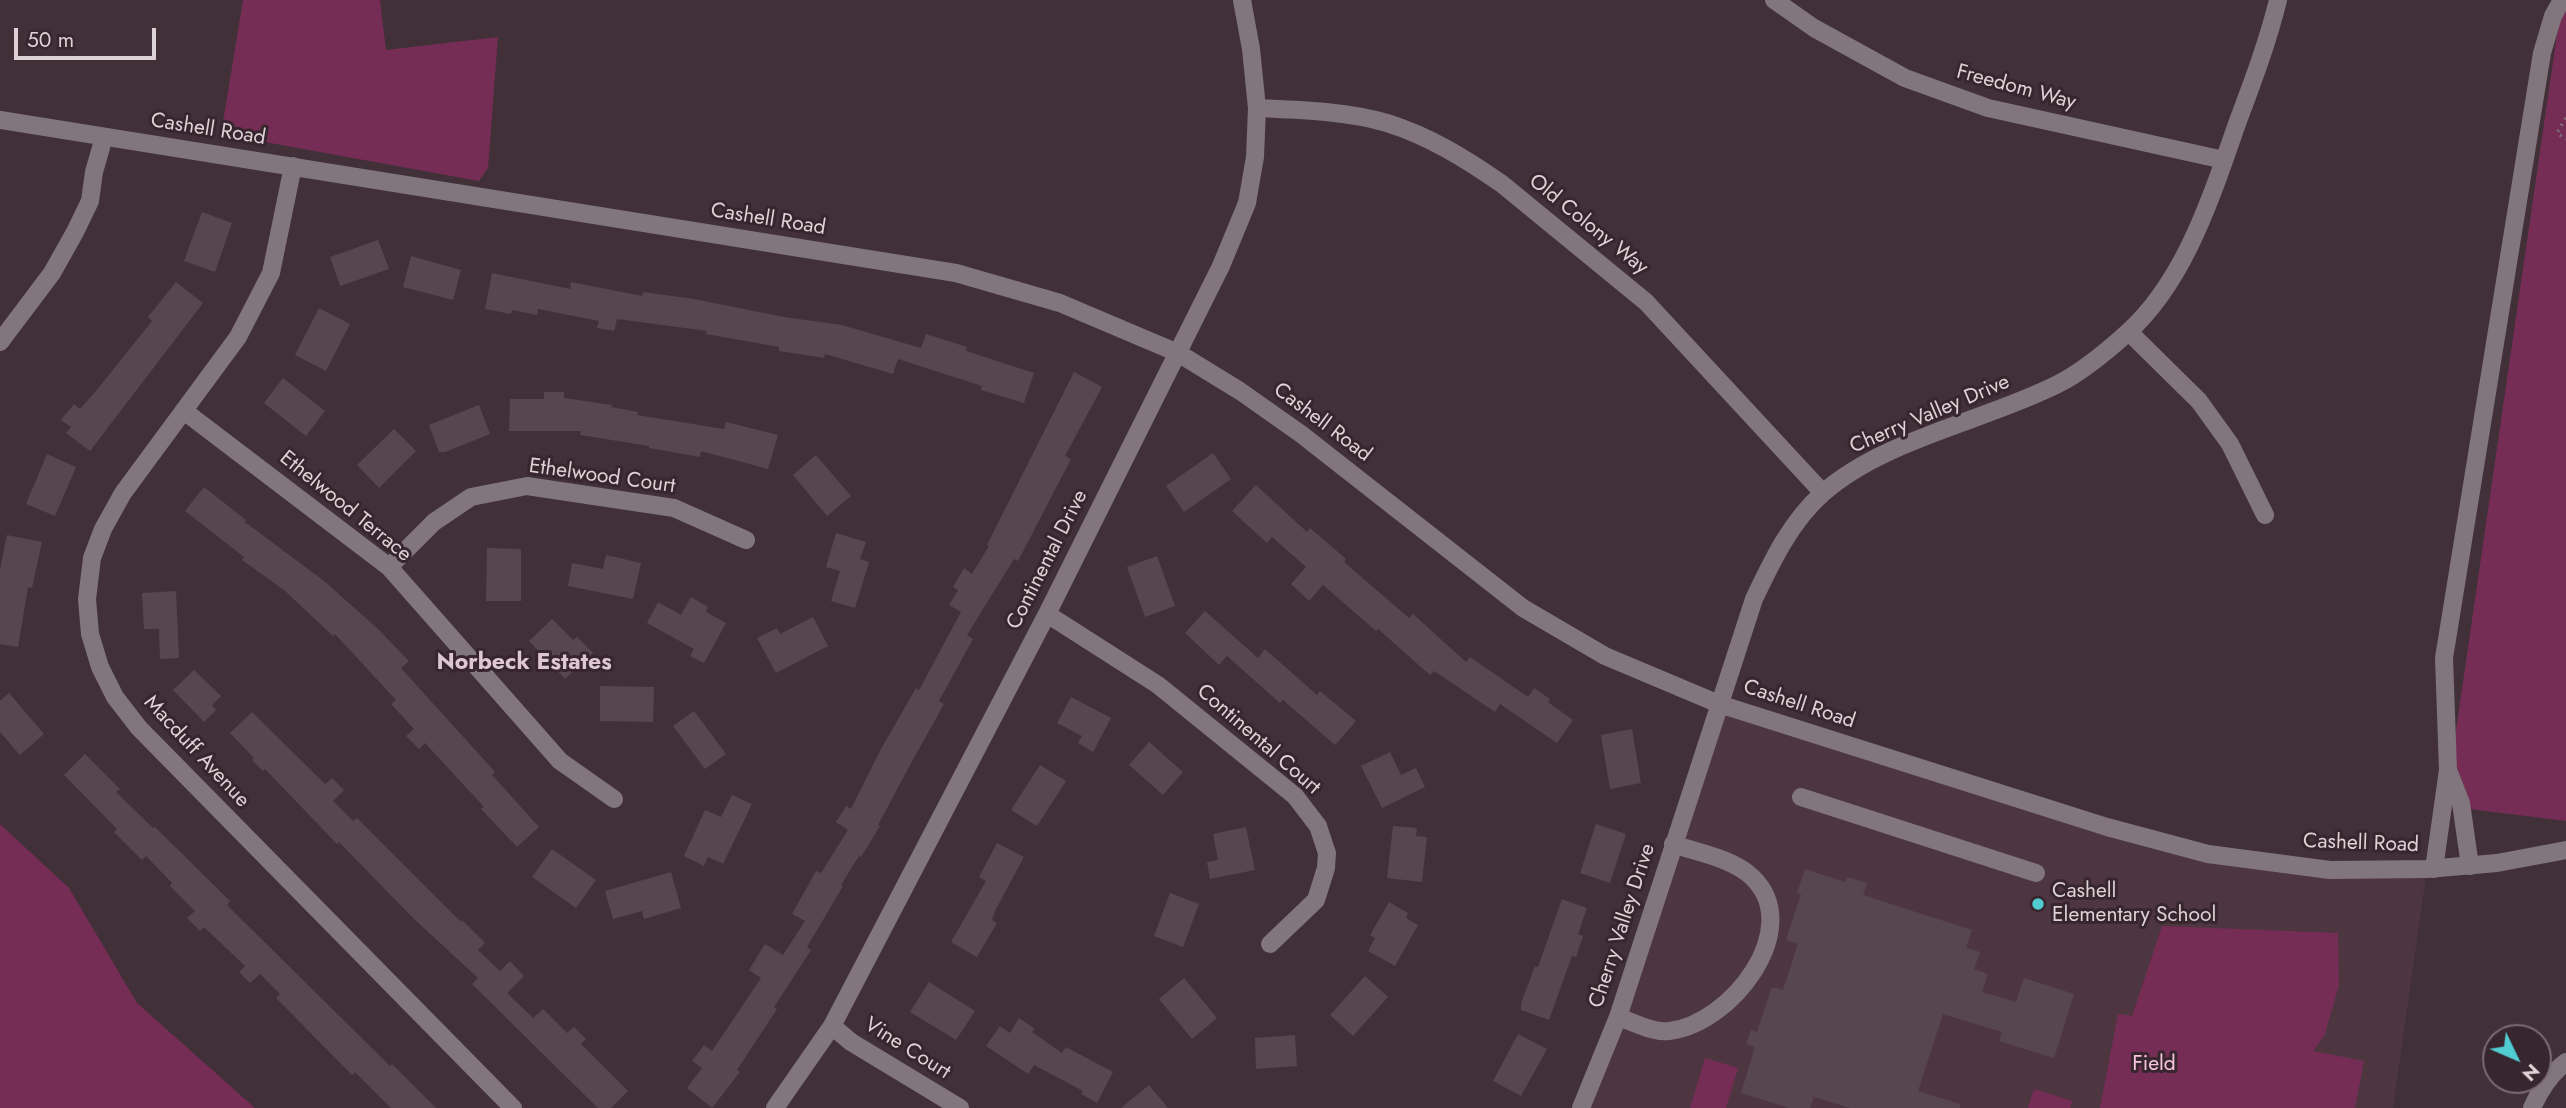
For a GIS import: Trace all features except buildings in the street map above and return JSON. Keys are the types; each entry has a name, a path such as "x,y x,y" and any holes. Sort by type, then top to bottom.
{"street":[{"name":"Continental Drive","path":"775,1108 832,1026 1047,614 1221,266 1247,203 1255,157 1257,108 1251,49 1242,0"},
{"name":"Freedom Way","path":"1774,0 1814,29 1905,78 1988,108 2224,160"},
{"name":"Cherry Valley Drive","path":"1581,1108 1618,1017 1754,599 1796,522 1823,493 1857,470 1896,450 2060,384 2129,332 2158,298 2180,263 2199,222 2224,160 2278,0"},
{"path":"2434,869 2448,770 2444,658 2542,52 2553,16 2562,0"},
{"name":"Old Colony Way","path":"1257,108 1323,111 1386,123 1426,138 1477,166 1646,302 1823,493"},
{"name":"Cashell Road","path":"0,120 956,273 1060,303 1178,353 1240,391 1301,434 1523,608 1605,656 1719,704 2107,827 2208,854 2330,870 2434,869 2470,866 2566,850"},
{"path":"0,342 52,273 75,232 90,201 94,172 104,137"},
{"name":"Macduff Avenue","path":"293,166 271,273 238,337 122,493 103,529 92,558 87,600 90,634 100,667 115,697 139,728 513,1108"},
{"path":"2129,332 2199,401 2230,444 2265,515"},
{"name":"Ethelwood Terrace","path":"184,411 389,567 560,761 614,799"},
{"name":"Ethelwood Court","path":"389,567 434,522 471,497 527,486 674,508 746,540"},
{"name":"Continental Court","path":"1047,614 1158,685 1295,796 1318,826 1327,853 1326,869 1316,900 1270,944"},
{"path":"2448,770 2461,803 2470,866"},
{"path":"1801,797 2036,873"},
{"path":"1618,1017 1664,1031 1691,1026 1708,1018 1741,990 1761,956 1769,930 1769,902 1763,889 1738,867 1673,844"},
{"name":"Vine Court","path":"832,1026 851,1042 960,1108"},
{"path":"2532,1108 2557,1068 2566,1062"}],"path":[{"path":"2566,118 2557,133 2566,139"}],"shaded area":[{"name":"Cashell Elementary School","path":"1719,704 2208,854 2427,869 2393,1108 1581,1108"}],"green space":[{"path":"243,0 380,0 386,50 498,37 488,168 479,181 221,134"},
{"path":"2562,0 2566,0 2566,821 2445,806"},
{"path":"0,824 69,888 137,1003 255,1108 0,1108"},
{"name":"Field","path":"2162,926 2338,933 2339,985 2325,1034 2313,1051 2364,1061 2355,1108 2100,1108 2118,1014 2132,1016"},
{"path":"1705,1058 1738,1068 1726,1108 1690,1108"},
{"path":"2034,1089 2072,1101 2070,1108 2028,1108"}],"place":[{"name":"Cashell Elementary School","path":"2038,904"}],"district":[{"name":"Norbeck Estates","path":"524,663"}]}
